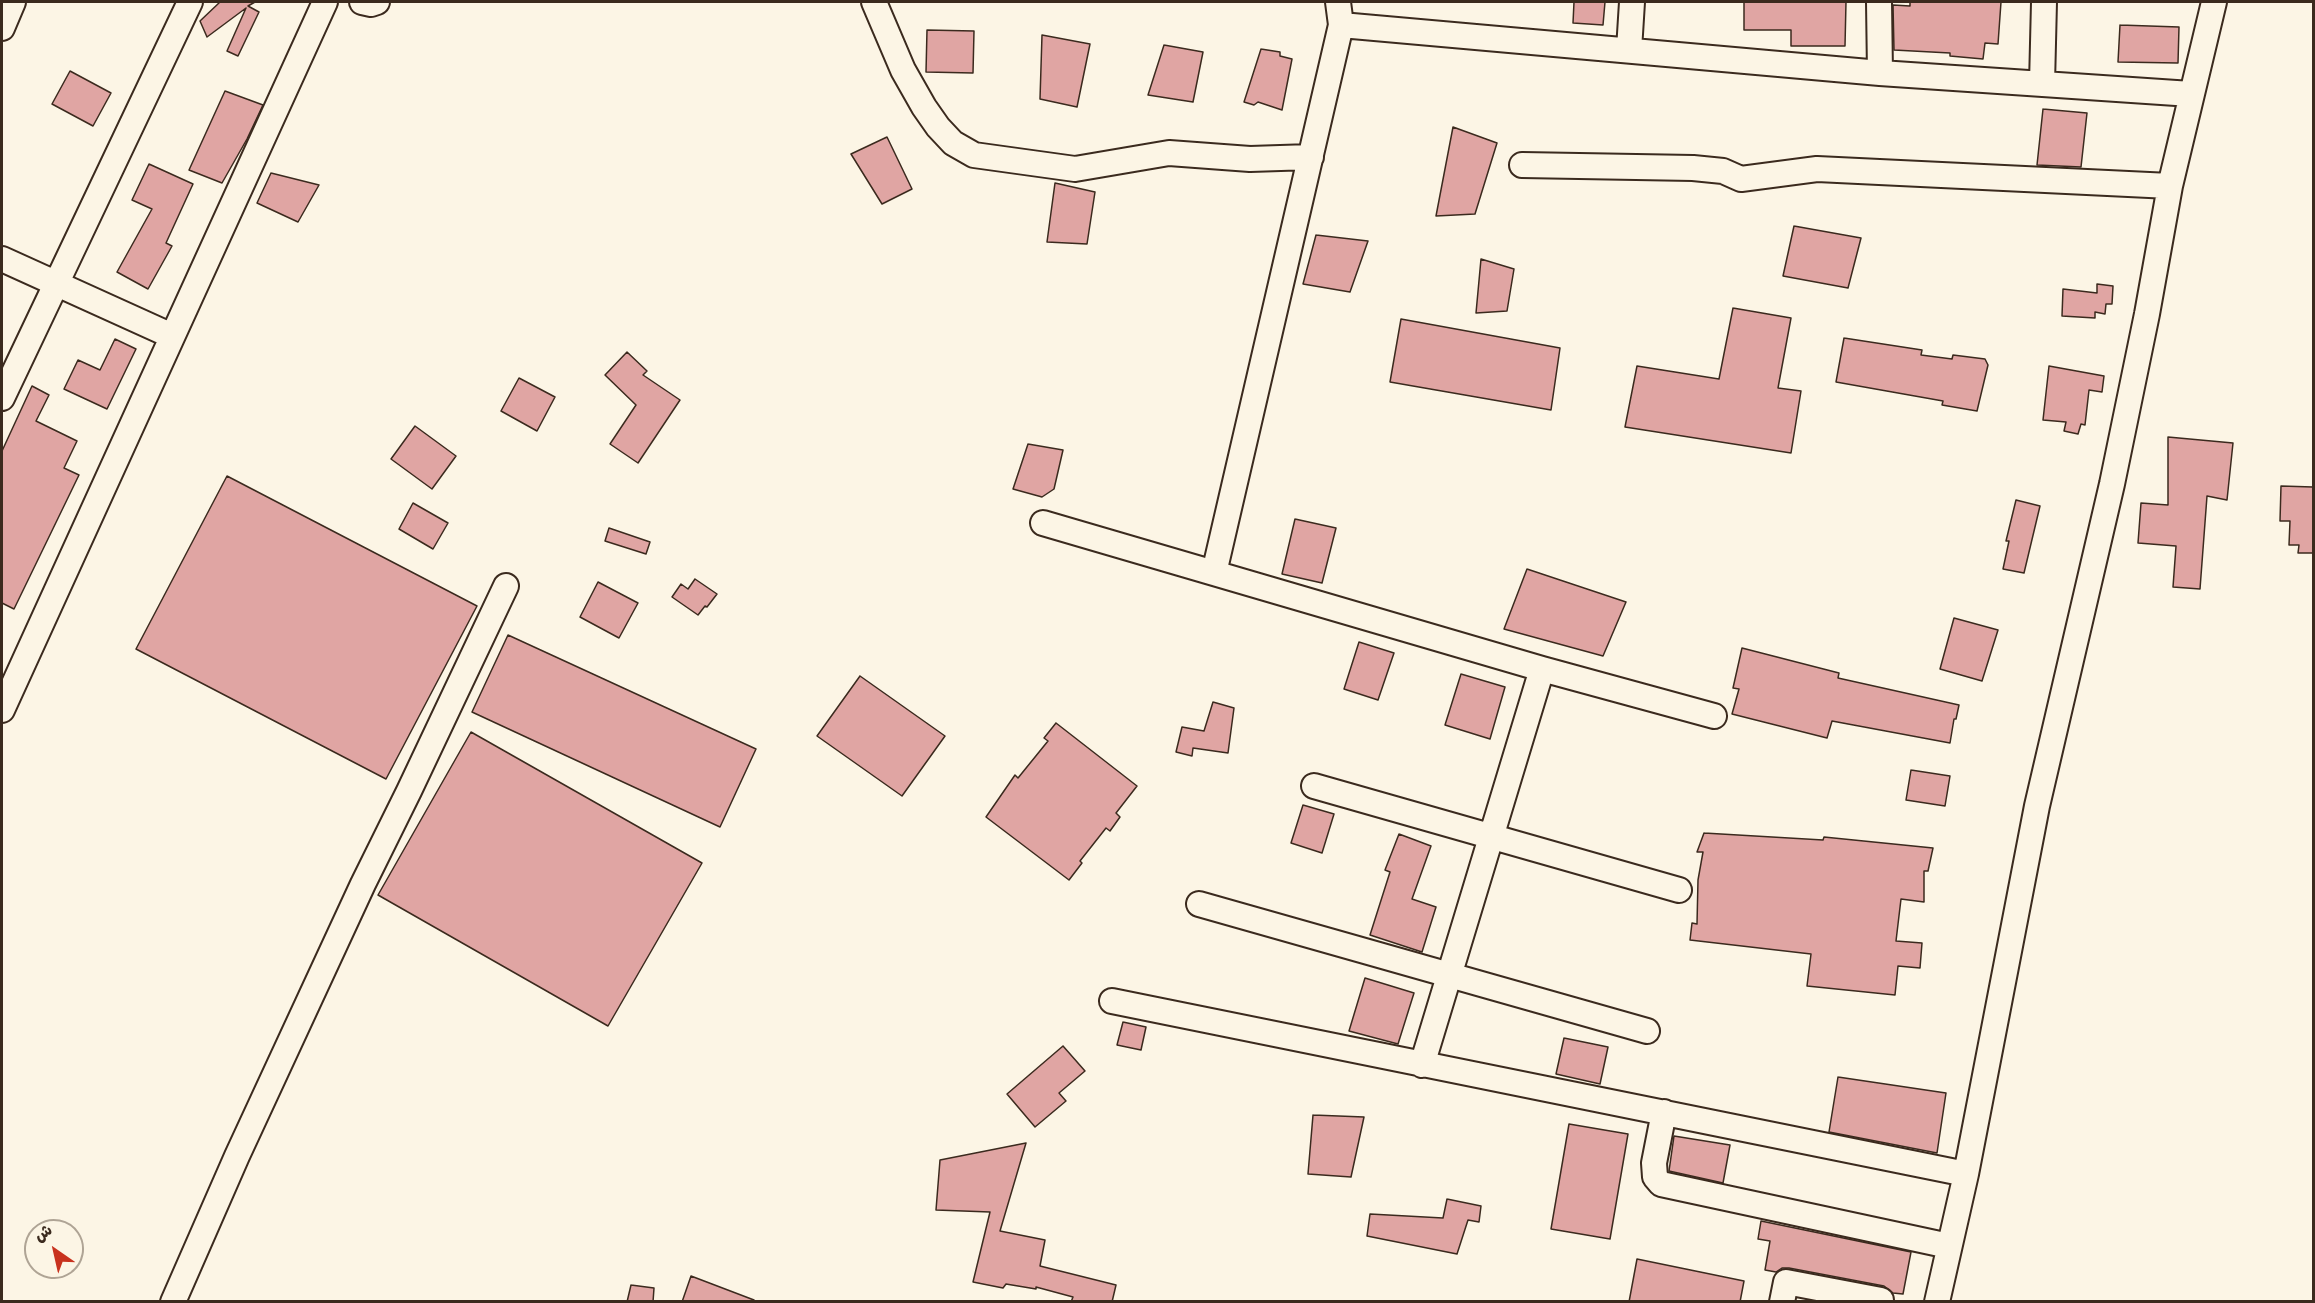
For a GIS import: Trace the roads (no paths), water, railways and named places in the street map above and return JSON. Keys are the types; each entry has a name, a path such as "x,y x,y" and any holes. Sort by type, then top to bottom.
{"street":[{"path":"2,28 13,2"},
{"path":"2,398 190,2"},
{"path":"2,710 325,2"},
{"path":"362,2 372,4 377,2"},
{"path":"874,2 903,70 924,107 953,143 974,156 1074,169 1169,153 1250,159 1311,157"},
{"path":"1629,50 1632,2"},
{"path":"1879,2 1880,73"},
{"path":"2042,84 2044,2"},
{"path":"1937,1302 1966,1174 2037,806 2112,484 2147,314 2169,186 2214,2"},
{"path":"1214,573 1311,157 1339,13 1629,50 1880,73 2191,94"},
{"path":"1522,165 1693,168 1723,171 1741,179 1817,169 2169,186"},
{"path":"2,258 172,336"},
{"path":"1043,523 1542,669 1714,716"},
{"path":"173,1302 237,1156 358,894 506,586"},
{"path":"1422,1065 1542,669"},
{"path":"1314,786 1679,890"},
{"path":"1199,904 1647,1031"},
{"path":"1112,1001 1966,1174"},
{"path":"1664,1112 1654,1163 1655,1177 1661,1184 1949,1246"},
{"path":"1782,1302 1786,1282 1881,1300 1881,1302"}]}
